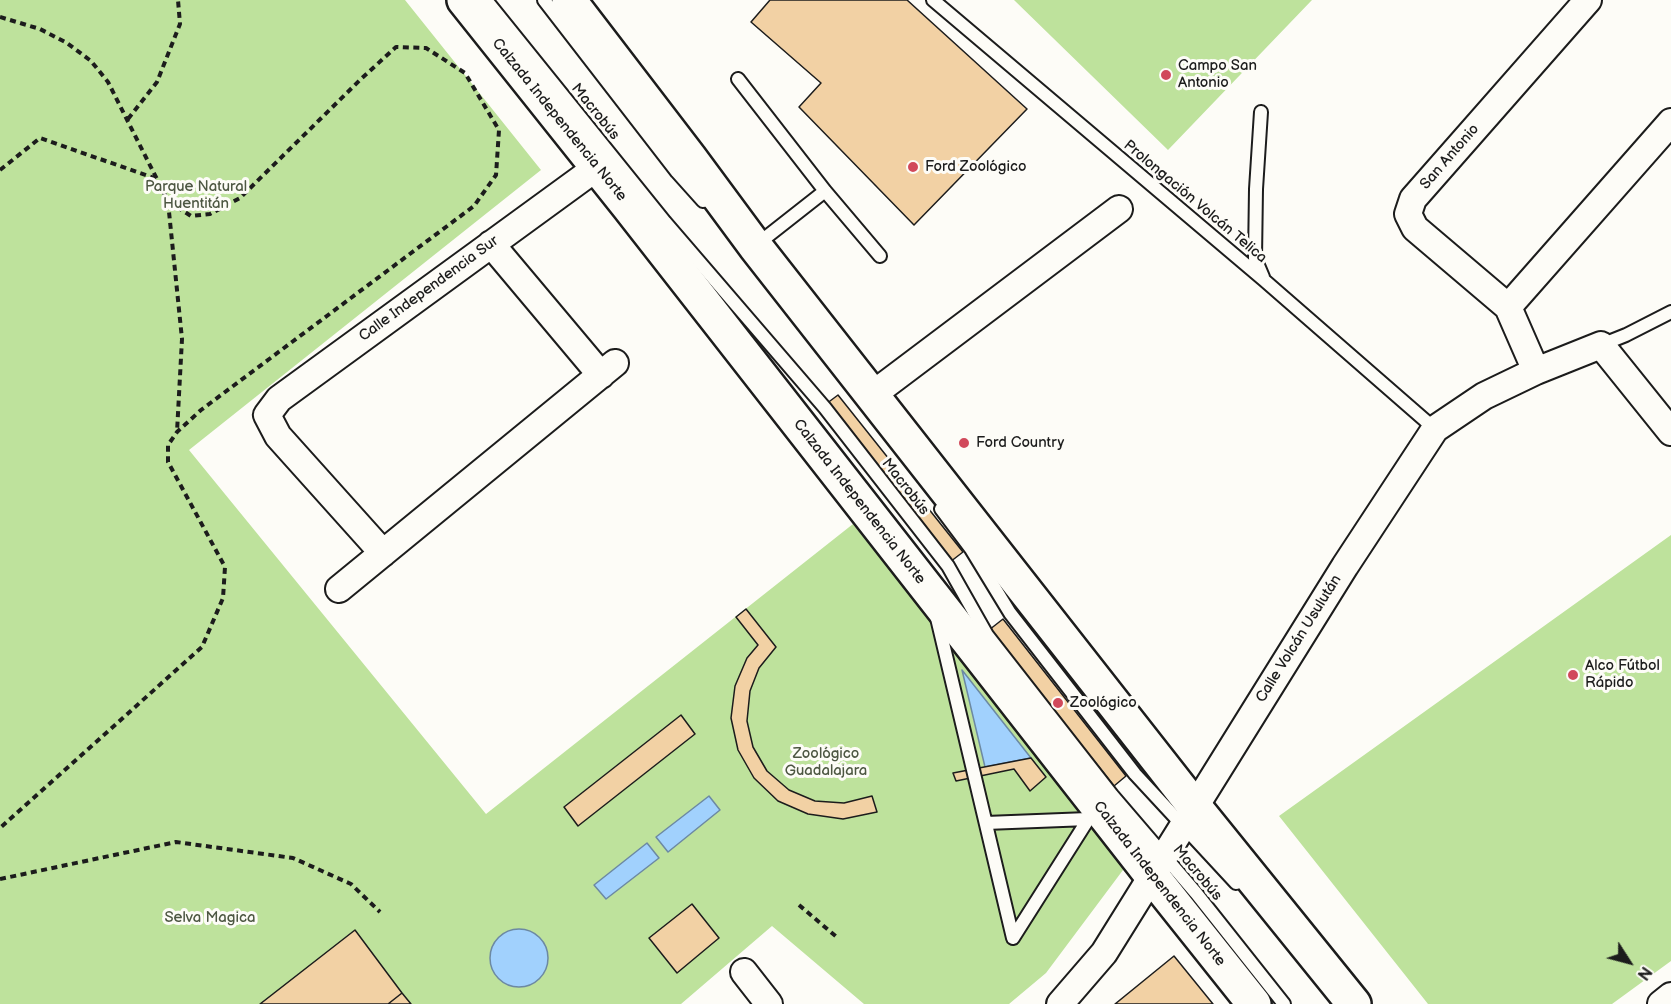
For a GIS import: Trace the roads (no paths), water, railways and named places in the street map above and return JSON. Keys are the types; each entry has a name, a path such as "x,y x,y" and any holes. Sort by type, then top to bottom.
{"street":[{"name":"Calzada Independencia Norte","path":"464,0 931,594 1092,812 1158,867 1254,1004"},
{"path":"569,0 755,246 872,395 1189,816 1354,1004"},
{"name":"San Antonio","path":"1536,371 1508,307 1415,228 1408,214 1413,199 1588,0"},
{"path":"1508,307 1671,122"},
{"name":"Calle Independencia Sur","path":"383,554 278,436 267,415 279,399 596,168"},
{"path":"872,395 1119,209"},
{"path":"339,589 608,369 491,244"},
{"name":"Calle Volcán Usulután","path":"1060,1004 1104,953 1345,566 1435,429 1484,396 1536,371 1601,345"},
{"path":"1601,345 1671,432"},
{"path":"744,972 769,1004"},
{"path":"1661,1004 1671,996"}],"lane":[{"name":"Macrobús","path":"486,0 665,222 825,408 948,566 987,635 1112,795 1158,867 1196,893 1284,1004"},
{"name":"Macrobús","path":"544,0 677,172 711,212"},
{"name":"Prolongación Volcán Telica","path":"933,0 1264,280 1435,429"},
{"path":"738,80 825,191 880,256"},
{"path":"1261,112 1256,189 1255,258 1264,280"},
{"path":"755,246 825,191"},
{"path":"1601,345 1671,312"},
{"name":"Macrobús","path":"936,503 971,549 1010,614 1135,774 1189,816 1246,894"},
{"path":"931,594 1013,938 1092,812"},
{"path":"986,823 1092,812"}],"water":[{"path":"962,670 1031,758 985,767"},
{"path":"709,796 720,810 668,852 656,837"},
{"path":"647,843 659,858 606,899 594,885"},
{"path":"513,929 525,929 540,937 548,952 548,964 540,979 525,987 513,987 498,979 490,964 490,952 498,937"}],"place":[{"name":"Campo San Antonio","path":"1166,75"},
{"name":"Ford Zoológico","path":"913,167"},
{"name":"Ford Country","path":"964,443"},
{"name":"Alco Fútbol Rápido","path":"1573,675"},
{"name":"Zoológico","path":"1058,703"}],"park label":[{"name":"Parque Natural Huentitán","path":"196,196"},
{"name":"Zoológico Guadalajara","path":"826,762"},
{"name":"Selva Magica","path":"210,918"}]}
